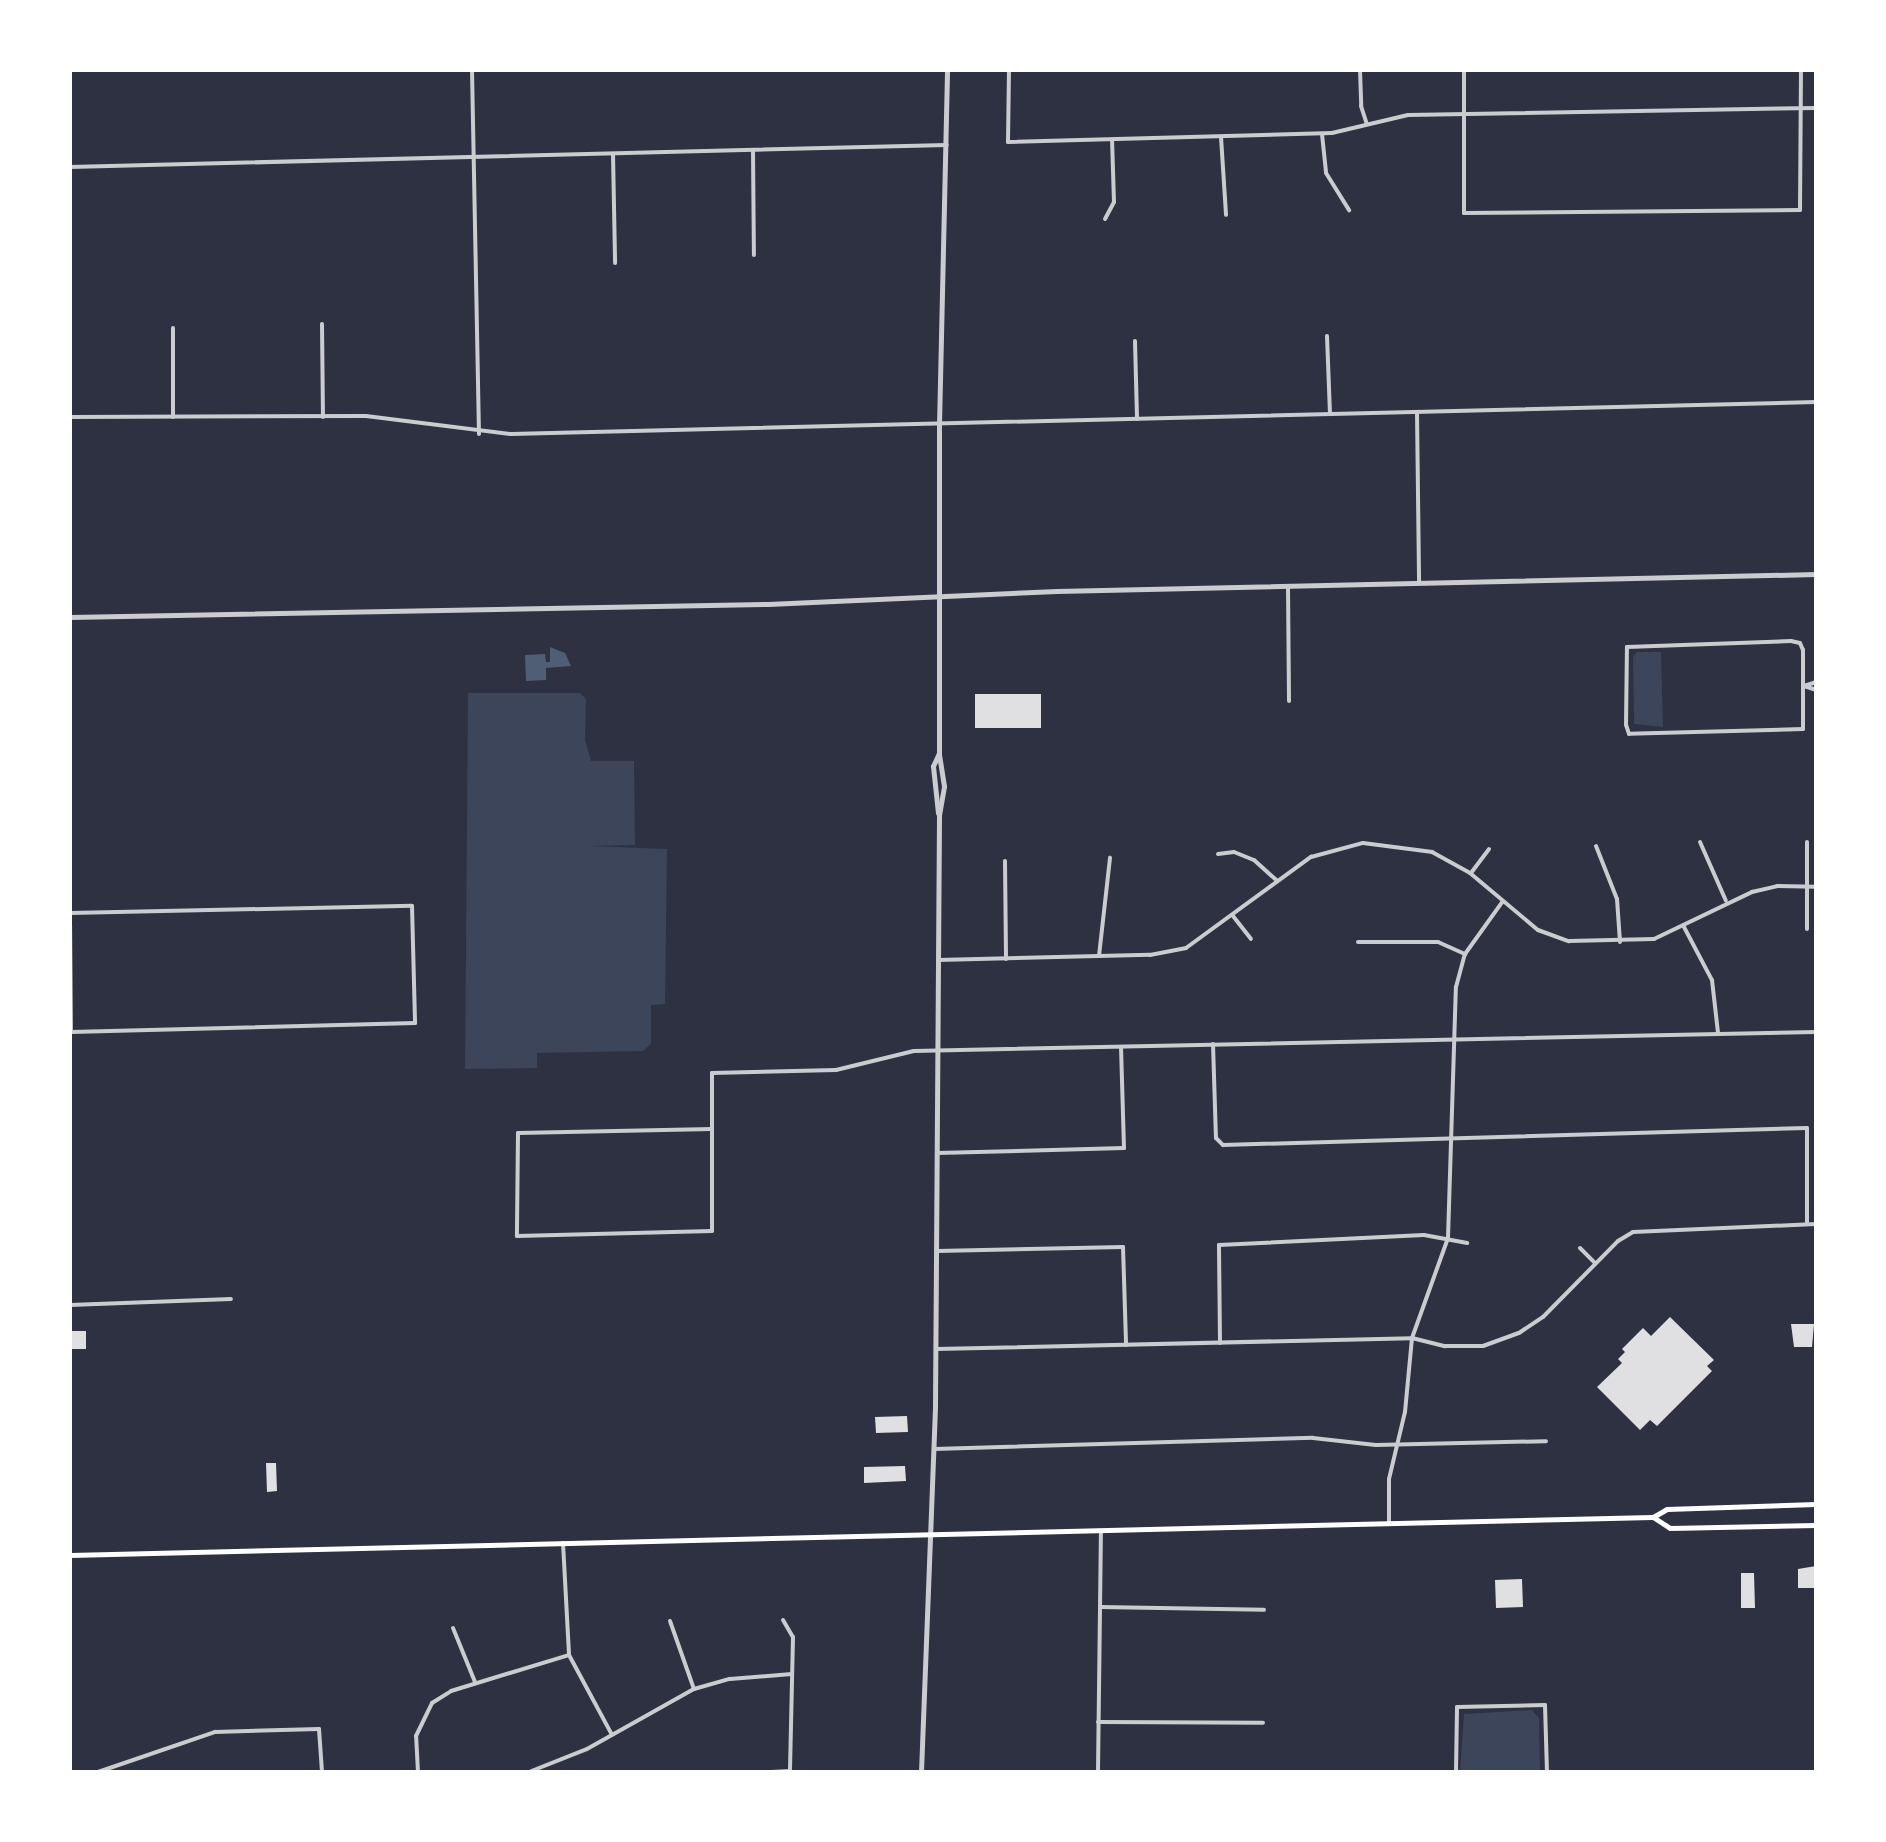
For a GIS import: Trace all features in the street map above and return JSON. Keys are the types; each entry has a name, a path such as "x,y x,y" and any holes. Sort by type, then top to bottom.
{"main road":[{"path":"70,1555 1654,1517 1667,1509 1816,1504"},
{"path":"1654,1517 1670,1528 1816,1524"}],"street":[{"path":"472,70 478,434"},
{"path":"921,1772 936,1349 938,816 944,786 939,752 940,425 948,70"},
{"path":"1009,70 1008,142 1322,134 1408,115 1816,108"},
{"path":"1360,70 1361,106 1368,125"},
{"path":"1464,70 1464,214 1800,210 1801,70"},
{"path":"1322,134 1326,173 1349,210"},
{"path":"1222,137 1226,216"},
{"path":"1105,220 1114,202 1112,140"},
{"path":"70,167 947,145"},
{"path":"753,150 754,256"},
{"path":"613,154 616,263"},
{"path":"322,324 324,417"},
{"path":"173,328 174,418"},
{"path":"1327,336 1330,413"},
{"path":"1135,341 1137,419"},
{"path":"70,418 394,418 478,434 1816,402"},
{"path":"1417,411 1420,582"},
{"path":"70,618 1816,574"},
{"path":"1288,585 1288,701"},
{"path":"1800,643 1804,686 1803,728 1630,734 1626,726 1627,647 1800,643"},
{"path":"1804,686 1816,682"},
{"path":"1804,686 1816,690"},
{"path":"938,816 932,766 939,752"},
{"path":"1700,842 1726,901"},
{"path":"1807,842 1807,929"},
{"path":"938,960 1150,955 1186,948 1276,880 1327,849 1363,843 1420,848 1470,873 1538,930 1569,942 1654,939 1684,927 1726,901 1776,886 1816,887"},
{"path":"1596,846 1618,899 1620,942"},
{"path":"1470,873 1489,849"},
{"path":"1218,854 1234,852 1254,860 1276,880"},
{"path":"1099,956 1110,858"},
{"path":"1005,861 1006,959"},
{"path":"1389,1522 1389,1479 1412,1338 1448,1238 1456,988 1465,954 1503,901"},
{"path":"70,913 256,908 288,912 412,906 415,1023 71,1032 70,926"},
{"path":"1233,916 1251,939"},
{"path":"1684,927 1712,980 1718,1033"},
{"path":"1358,942 1438,942 1465,954"},
{"path":"712,1129 518,1133 517,1236 712,1230 712,1129 712,1073 836,1070 914,1051 1816,1032"},
{"path":"1213,1044 1217,1143 1453,1141 1556,1133 1807,1128 1808,1225"},
{"path":"937,1153 1124,1148 1121,1047"},
{"path":"936,1349 1412,1338 1456,1347 1506,1338 1543,1316 1625,1236 1645,1229 1816,1224"},
{"path":"1220,1344 1219,1245 1424,1235 1467,1242"},
{"path":"937,1251 1122,1246 1126,1345"},
{"path":"1580,1248 1596,1263"},
{"path":"70,1304 230,1299"},
{"path":"934,1449 1314,1438 1396,1444 1546,1441"},
{"path":"1098,1772 1101,1530"},
{"path":"563,1543 569,1655 611,1734"},
{"path":"1100,1608 1264,1610"},
{"path":"771,1772 790,1772 792,1637 783,1620"},
{"path":"670,1621 694,1689"},
{"path":"453,1628 476,1682"},
{"path":"418,1772 416,1736 432,1702 476,1682 569,1655"},
{"path":"529,1772 587,1749 694,1689 730,1679 792,1674"},
{"path":"1456,1772 1456,1707 1545,1704 1547,1772"},
{"path":"1098,1722 1263,1722"},
{"path":"98,1772 215,1732 319,1729 322,1772"}],"shaded area":[{"path":"550,647 565,653 571,666 546,668 546,680 526,681 525,655 545,654 546,662 550,662"},
{"path":"1637,652 1661,652 1663,727 1634,724 1633,657"},
{"path":"468,693 580,693 586,699 585,740 591,761 634,761 635,845 591,846 667,849 665,1004 651,1005 651,1044 643,1051 537,1053 537,1068 465,1069"},
{"path":"1532,1710 1539,1718 1540,1772 1460,1772 1464,1714"}],"building":[{"path":"975,694 1041,694 1041,728 975,728"},
{"path":"1670,1317 1714,1360 1707,1366 1712,1371 1657,1426 1650,1420 1640,1430 1597,1387 1622,1363 1618,1359 1625,1352 1622,1349 1643,1328 1651,1336"},
{"path":"1791,1324 1814,1324 1812,1347 1794,1347"},
{"path":"70,1331 86,1331 86,1349 70,1349"},
{"path":"907,1416 908,1432 876,1433 875,1417"},
{"path":"266,1463 276,1463 277,1491 267,1492"},
{"path":"905,1466 906,1481 864,1483 864,1467"},
{"path":"1816,1566 1816,1588 1798,1588 1798,1569"},
{"path":"1741,1573 1754,1573 1755,1608 1741,1608"},
{"path":"1522,1579 1523,1607 1496,1608 1495,1580"}]}
